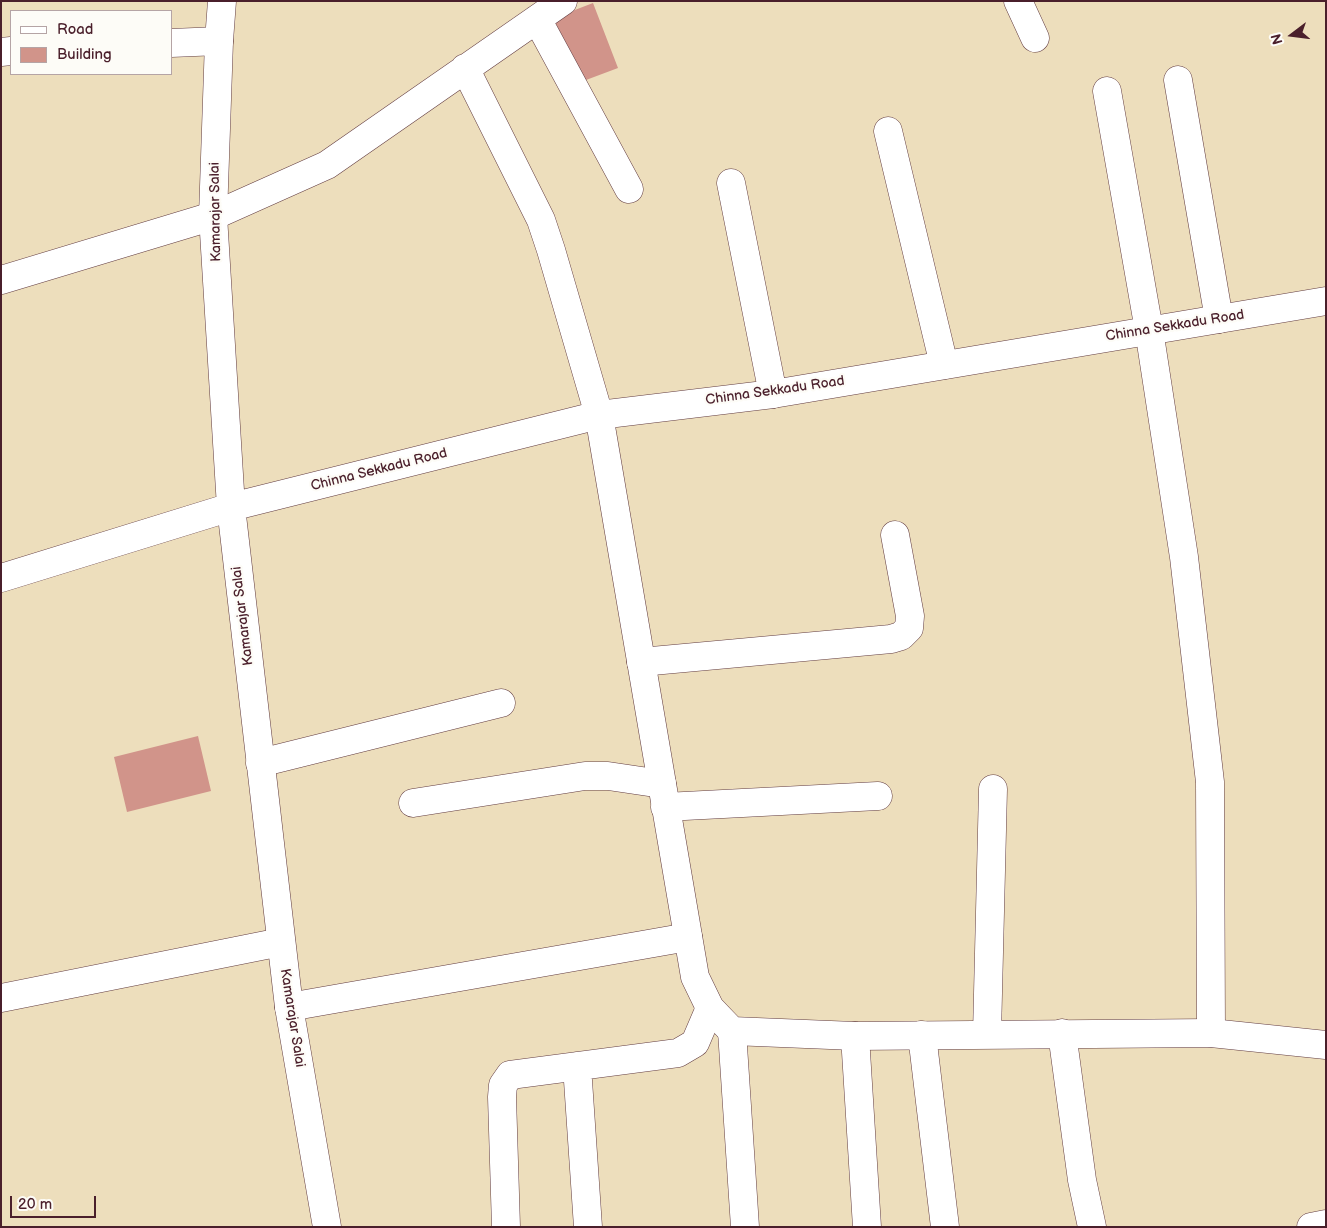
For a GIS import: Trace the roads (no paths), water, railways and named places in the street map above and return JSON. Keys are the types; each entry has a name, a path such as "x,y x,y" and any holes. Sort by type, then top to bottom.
{"street":[{"name":"Kamarajar Salai","path":"222,1 219,41 214,216 230,507 289,1007 327,1227"},
{"path":"1,280 214,216 327,165 563,1"},
{"path":"1018,1 1035,38"},
{"path":"537,19 629,189"},
{"path":"172,43 219,41"},
{"path":"466,68 541,220 599,415 695,977 710,1008 732,1031 745,1227"},
{"path":"1178,80 1219,319"},
{"path":"1107,91 1149,330 1184,558 1210,782 1211,1033"},
{"path":"888,131 944,365"},
{"path":"731,183 774,394"},
{"name":"Chinna Sekkadu Road","path":"1,578 230,507 599,415 774,394 1326,301"},
{"path":"641,662 891,639 901,636 910,628 910,616 895,535"},
{"path":"260,763 501,703"},
{"path":"413,803 585,776 608,776 664,795 878,796"},
{"path":"987,1034 993,789"},
{"path":"289,1007 688,937"},
{"path":"1,998 281,942"},
{"path":"506,1227 502,1097 503,1085 510,1075 678,1053 688,1049 695,1043 710,1008"},
{"path":"732,1031 856,1036 1211,1033 1326,1045"},
{"path":"1062,1033 1082,1180 1092,1227"},
{"path":"922,1035 945,1227"},
{"path":"856,1036 867,1227"},
{"path":"577,1066 588,1227"},
{"path":"1311,1227 1326,1224"}]}
